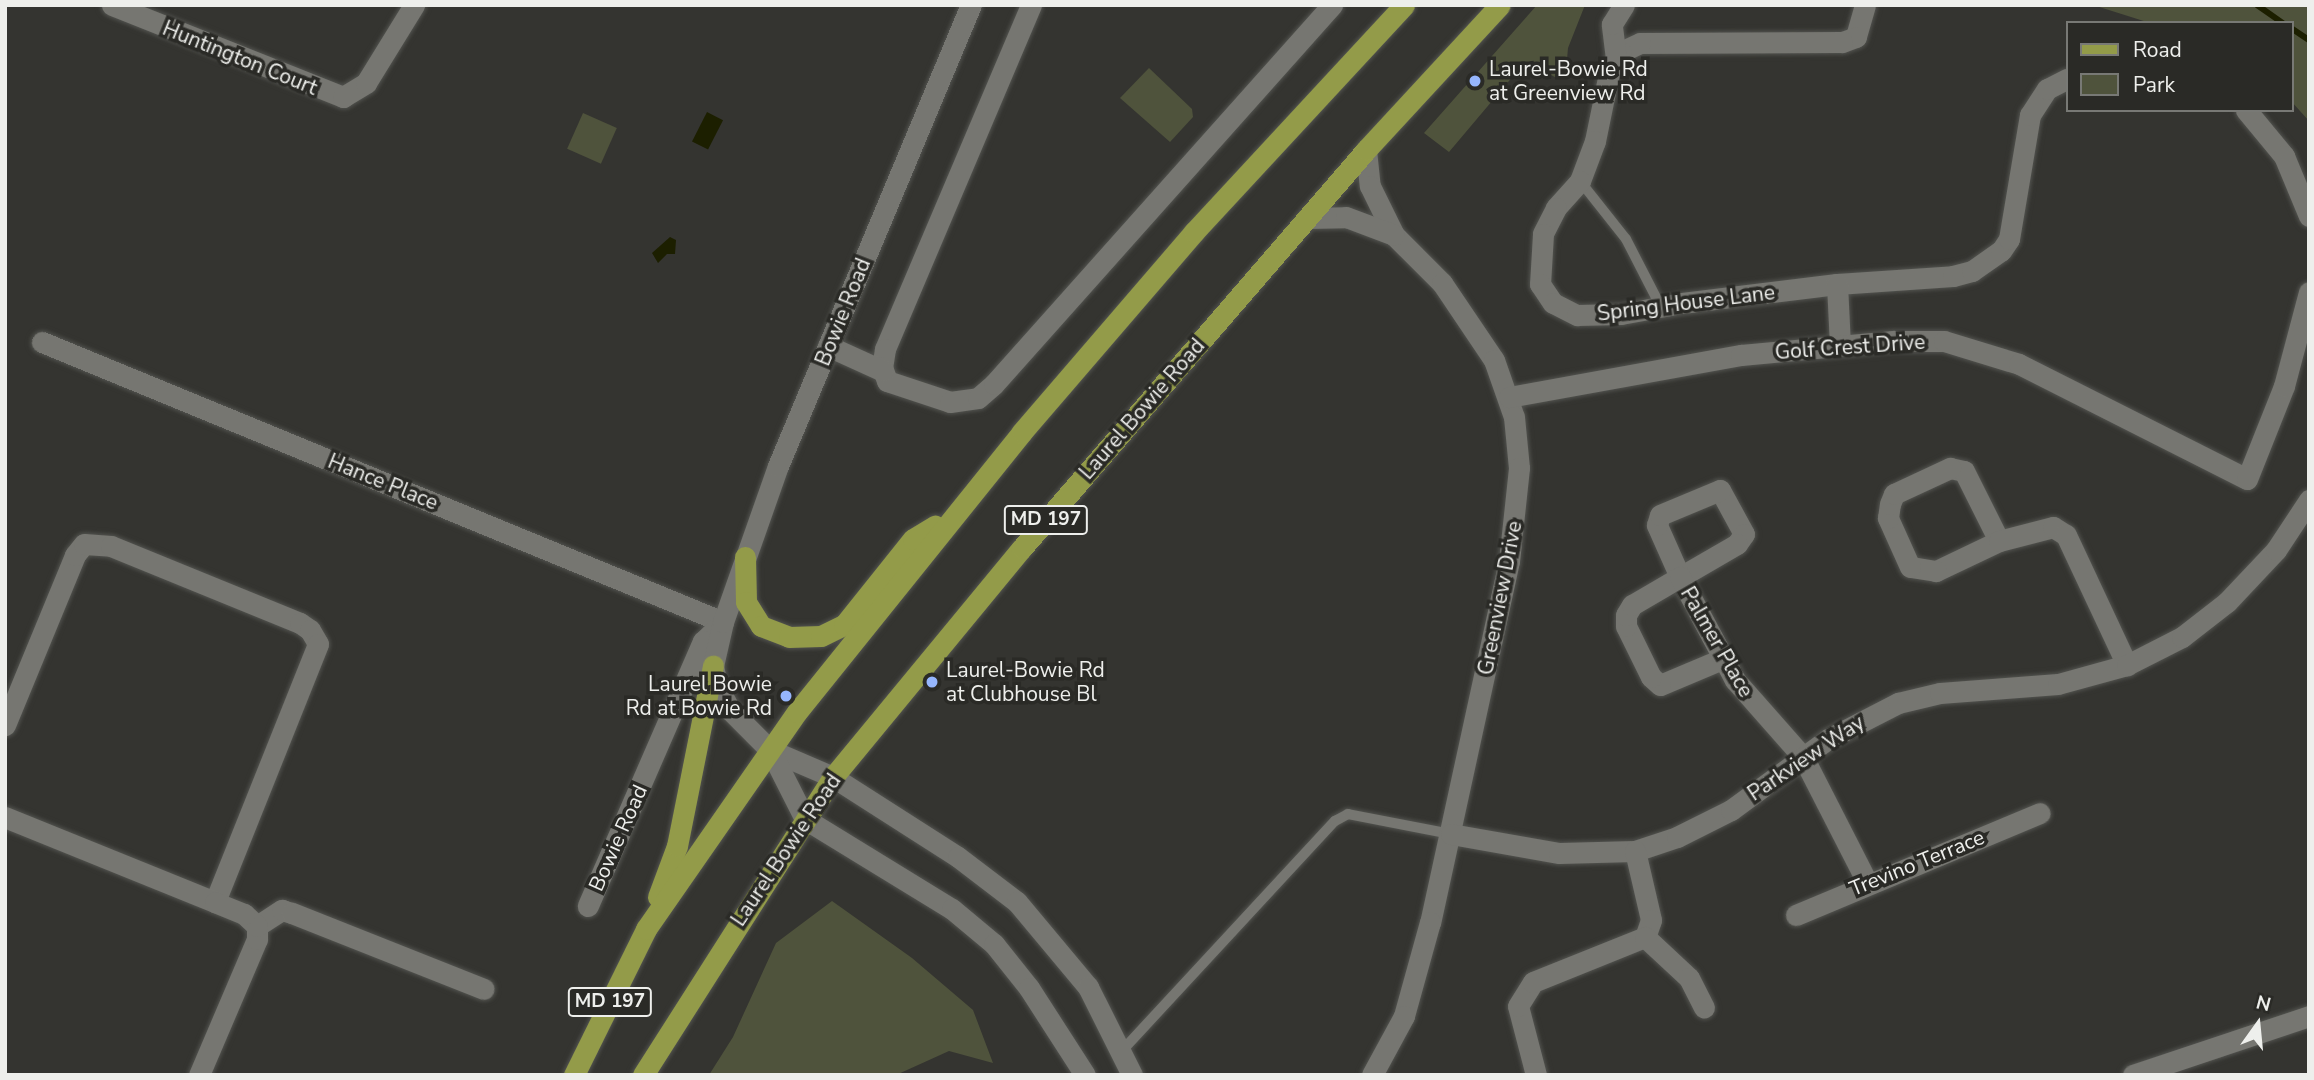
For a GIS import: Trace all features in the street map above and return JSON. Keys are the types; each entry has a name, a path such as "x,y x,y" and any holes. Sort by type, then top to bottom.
{"main road":[{"name":"MD 197","path":"575,1075 646,929 771,750 944,524 1195,232 1405,5"},
{"name":"Laurel Bowie Road","path":"643,1075 833,777 1022,548 1307,218 1500,5"},
{"path":"745,557 746,602 761,626 789,637 821,636 844,625 926,528 944,524"},
{"path":"646,929 677,846 713,666"}],"street":[{"name":"Huntington Court","path":"112,5 331,95 349,96 366,83 414,5"},
{"name":"Bowie Road","path":"713,666 723,622 745,557 828,346 971,5"},
{"path":"1031,5 901,303 885,349 883,371 887,381 950,401 982,395 1332,5"},
{"name":"Spring House Lane","path":"1624,5 1612,24 1616,59 1580,181 1556,208 1543,234 1538,266 1545,295 1577,315 1621,314 1837,284 1953,276 1972,271 2001,251 2015,221 2019,162 2031,116 2047,89 2066,80"},
{"path":"1616,59 1640,43 1842,42 1856,37 1866,5"},
{"path":"2248,112 2284,156 2309,216"},
{"name":"Greenview Drive","path":"1366,150 1370,186 1394,235 1417,255 1465,312 1508,397 1518,443 1514,528 1451,834 1404,1016 1372,1075"},
{"path":"1307,218 1346,217 1394,235"},
{"path":"1837,284 1840,345"},
{"name":"Golf Crest Drive","path":"1508,397 1673,365 1840,345 1933,340 1988,351 2075,390 2248,479 2284,386 2309,292"},
{"name":"Hance Place","path":"42,342 723,622"},
{"path":"828,346 883,371"},
{"path":"1998,541 1964,471 1950,468 1894,494 1890,504 1888,518 1910,567 1936,571 1998,541 2053,527 2073,544 2127,665"},
{"name":"Parkview Way","path":"1451,834 1559,853 1634,851 1677,837 1731,810 1851,724 1898,703 1940,693 2057,684 2127,665 2182,637 2227,602 2276,550 2307,508"},
{"path":"5,725 75,555 84,544 111,547 310,630 318,644 315,656 255,794 215,902"},
{"name":"Palmer Place","path":"1722,659 1660,685 1651,677 1626,626 1626,615 1632,606 1680,577 1722,659 1748,698 1803,757 1867,882"},
{"name":"Bowie Road","path":"587,906 703,641 723,622"},
{"path":"713,666 730,710 771,750 805,819 952,909 994,944 1029,988 1085,1075"},
{"path":"771,750 833,777 958,857 1017,902 1088,987 1119,1054 1132,1075"},
{"name":"Trevino Terrace","path":"1796,915 1867,882 2040,813"},
{"path":"5,817 244,914 257,926"},
{"path":"1634,851 1648,929 1689,978 1704,1007"},
{"path":"199,1075 253,949 257,926 282,910 484,989"},
{"path":"1536,1075 1518,1006 1525,989 1533,982 1648,929"},
{"path":"2133,1075 2309,1016"}],"lane":[{"path":"1580,181 1626,239 1661,307"},
{"path":"1119,1054 1335,821 1348,814 1451,834"}],"green space":[{"path":"1537,5 1585,5 1568,48 1566,71 1559,79 1525,62 1449,152 1424,133"},
{"path":"2093,5 2309,5 2309,121 2293,103 2293,21 2144,21"},
{"path":"1149,68 1192,109 1193,117 1170,142 1120,98"},
{"path":"583,113 617,128 601,164 567,149"},
{"path":"832,901 912,958 973,1010 993,1063 949,1051 896,1075 709,1075 733,1037 776,943"}],"shaded area":[{"path":"707,112 723,120 708,150 692,141"},
{"path":"670,237 676,240 675,254 667,254 658,263 652,253"}],"waterway":[{"path":"2257,5 2280,21"},
{"path":"2293,29 2309,40"}],"place":[{"name":"Laurel-Bowie Rd at Greenview Rd","path":"1475,81"},
{"name":"Laurel-Bowie Rd at Clubhouse Bl","path":"932,682"},
{"name":"Laurel Bowie Rd at Bowie Rd","path":"786,696"}]}
